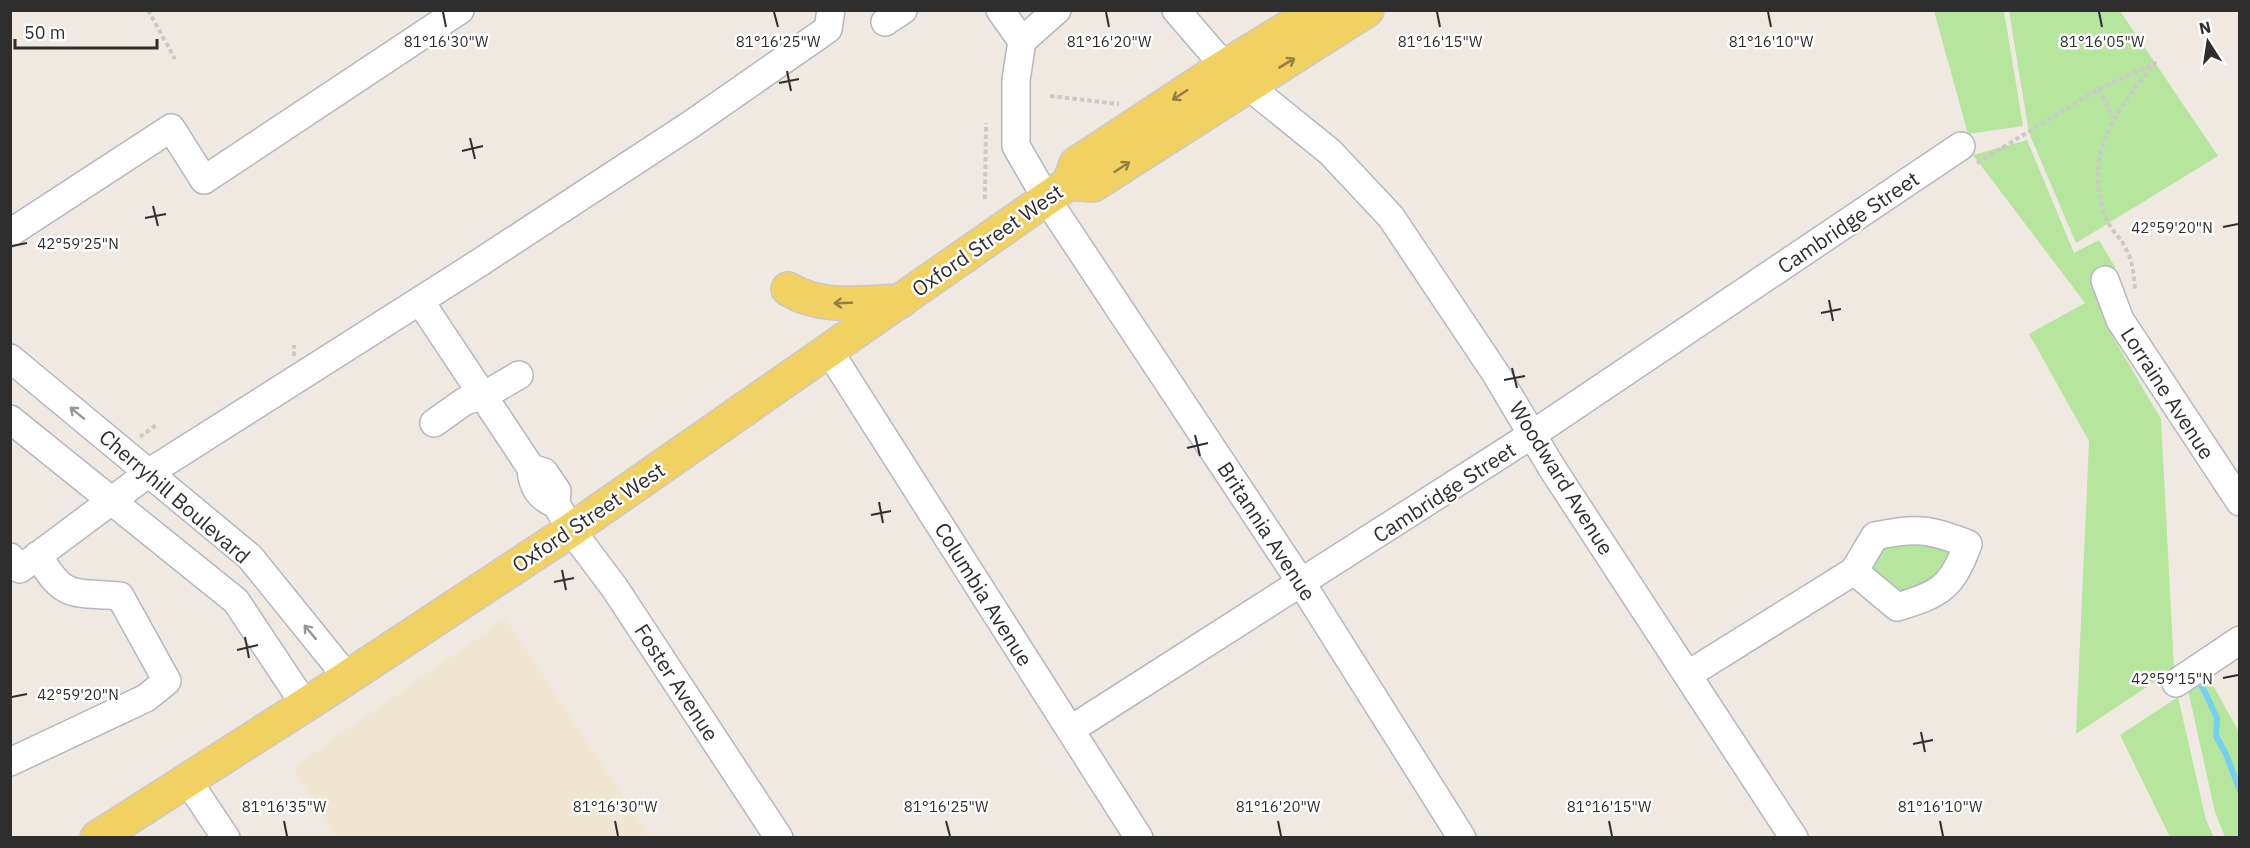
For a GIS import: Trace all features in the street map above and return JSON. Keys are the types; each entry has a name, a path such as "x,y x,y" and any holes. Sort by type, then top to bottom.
{"main road":[{"name":"Oxford Street West","path":"97,837 188,781 347,677 564,517 829,351 1058,191 1076,164 1236,76 1317,10"},
{"name":"Oxford Street West","path":"1236,76 1291,61 1367,10"},
{"path":"788,289 807,300 825,303 901,301"}],"street":[{"path":"10,233 171,128 204,180 460,10"},
{"path":"20,564 150,472 420,301 681,131 828,29 831,10"},
{"path":"1000,10 1022,41 1057,10"},
{"name":"Woodward Avenue","path":"1176,10 1236,76 1330,152 1391,217 1533,434 1552,468 1794,837"},
{"name":"Britannia Avenue","path":"1022,41 1016,80 1016,146 1058,191 1462,837"},
{"name":"Cambridge Street","path":"1070,730 1302,584 1966,156"},
{"name":"Lorraine Avenue","path":"2105,280 2120,320 2240,502"},
{"path":"420,301 485,394"},
{"name":"Columbia Avenue","path":"829,351 1139,837"},
{"name":"Cherryhill Boulevard","path":"10,358 250,557 347,677"},
{"path":"434,423 465,401 485,394 519,375"},
{"name":"Foster Avenue","path":"485,394 531,468 544,471 557,491 564,517 614,587 779,837"},
{"name":"Cherryhill Boulevard","path":"10,419 236,601 305,705"},
{"path":"10,762 146,698 167,681 120,596 67,591 51,578 20,564"},
{"path":"1689,674 1854,570"},
{"path":"2176,682 2240,640"},
{"path":"188,781 226,837"}],"path":[{"path":"148,10 175,59"},
{"path":"1966,156 2155,63 2113,117 2100,155 2101,203 2108,223 2125,246 2133,266 2136,295"},
{"path":"2099,89 2113,117"},
{"path":"1050,96 1119,104"},
{"path":"985,199 986,123"},
{"path":"140,437 156,425"}],"shaded area":[{"path":"505,619 650,837 336,837 293,768"}],"green space":[{"path":"1934,11 2004,11 2023,126 1968,134"},
{"path":"2009,11 2120,11 2218,156 2076,243 2029,133"},
{"path":"2027,140 2074,253 2099,240 2115,267 2114,312 2110,332 2161,419 2174,669 2076,734 2089,441 2029,334 2085,303 1973,155"},
{"path":"1891,536 1955,552 1946,574 1899,592 1876,575 1867,562"},
{"path":"2210,680 2239,732 2239,837 2225,837 2215,812 2188,690"},
{"path":"2178,697 2206,820 2214,837 2170,837 2120,735"}],"waterway":[{"path":"2201,684 2217,718 2216,736 2226,754 2240,791"}]}
